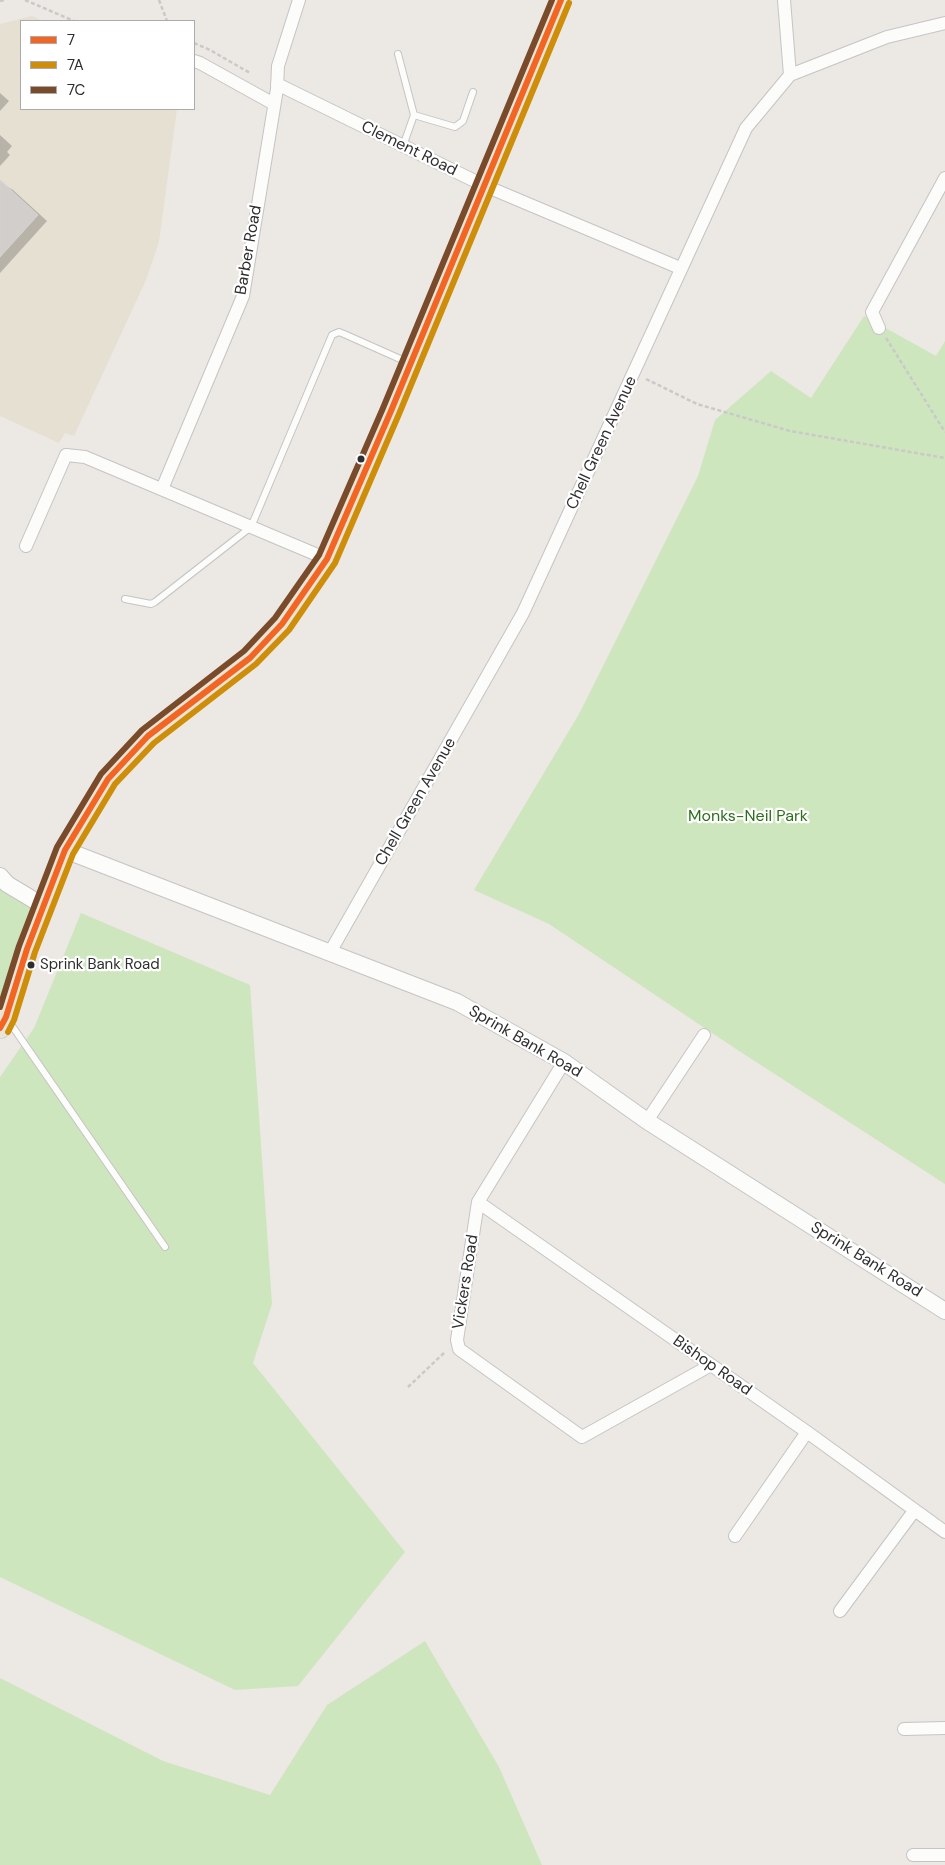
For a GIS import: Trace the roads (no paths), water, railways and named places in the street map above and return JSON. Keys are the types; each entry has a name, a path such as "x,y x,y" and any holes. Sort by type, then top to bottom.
{"main road":[{"path":"3,1022 42,905 66,850 108,779 128,755 176,713 228,677 250,658 282,624 327,559 411,364 483,185 561,0"}],"street":[{"name":"Barber Road","path":"162,489 242,296 274,104 278,66 299,0"},
{"path":"784,0 790,75"},
{"name":"Chell Green Avenue","path":"330,954 523,614 634,374 680,268 746,128 790,75 887,37 945,23"},
{"path":"195,61 200,62 274,104"},
{"name":"Clement Road","path":"277,84 483,185 680,268"},
{"path":"879,328 872,312 945,178"},
{"path":"26,546 66,455 84,457 327,559"},
{"name":"Sprink Bank Road","path":"66,850 330,954 458,1002 564,1062 648,1121 945,1311"},
{"path":"0,876 6,884 42,905"},
{"path":"648,1121 704,1035"},
{"name":"Vickers Road","path":"564,1062 478,1202 457,1340 459,1349 582,1437 711,1365"},
{"name":"Bishop Road","path":"478,1202 808,1432 945,1532"},
{"path":"735,1536 808,1432"},
{"path":"840,1611 914,1511"},
{"path":"904,1730 945,1728"},
{"path":"913,1855 945,1855"}],"lane":[{"path":"398,54 414,115 403,146"},
{"path":"414,115 455,127 463,121 473,92"},
{"path":"125,599 150,604 156,602 251,527 332,335 339,332 411,364"},
{"path":"3,1022 165,1247"}],"place":[{"name":"Sprink Bank Road","path":"31,965"}],"park label":[{"name":"Monks-Neil Park","path":"748,817"}]}
